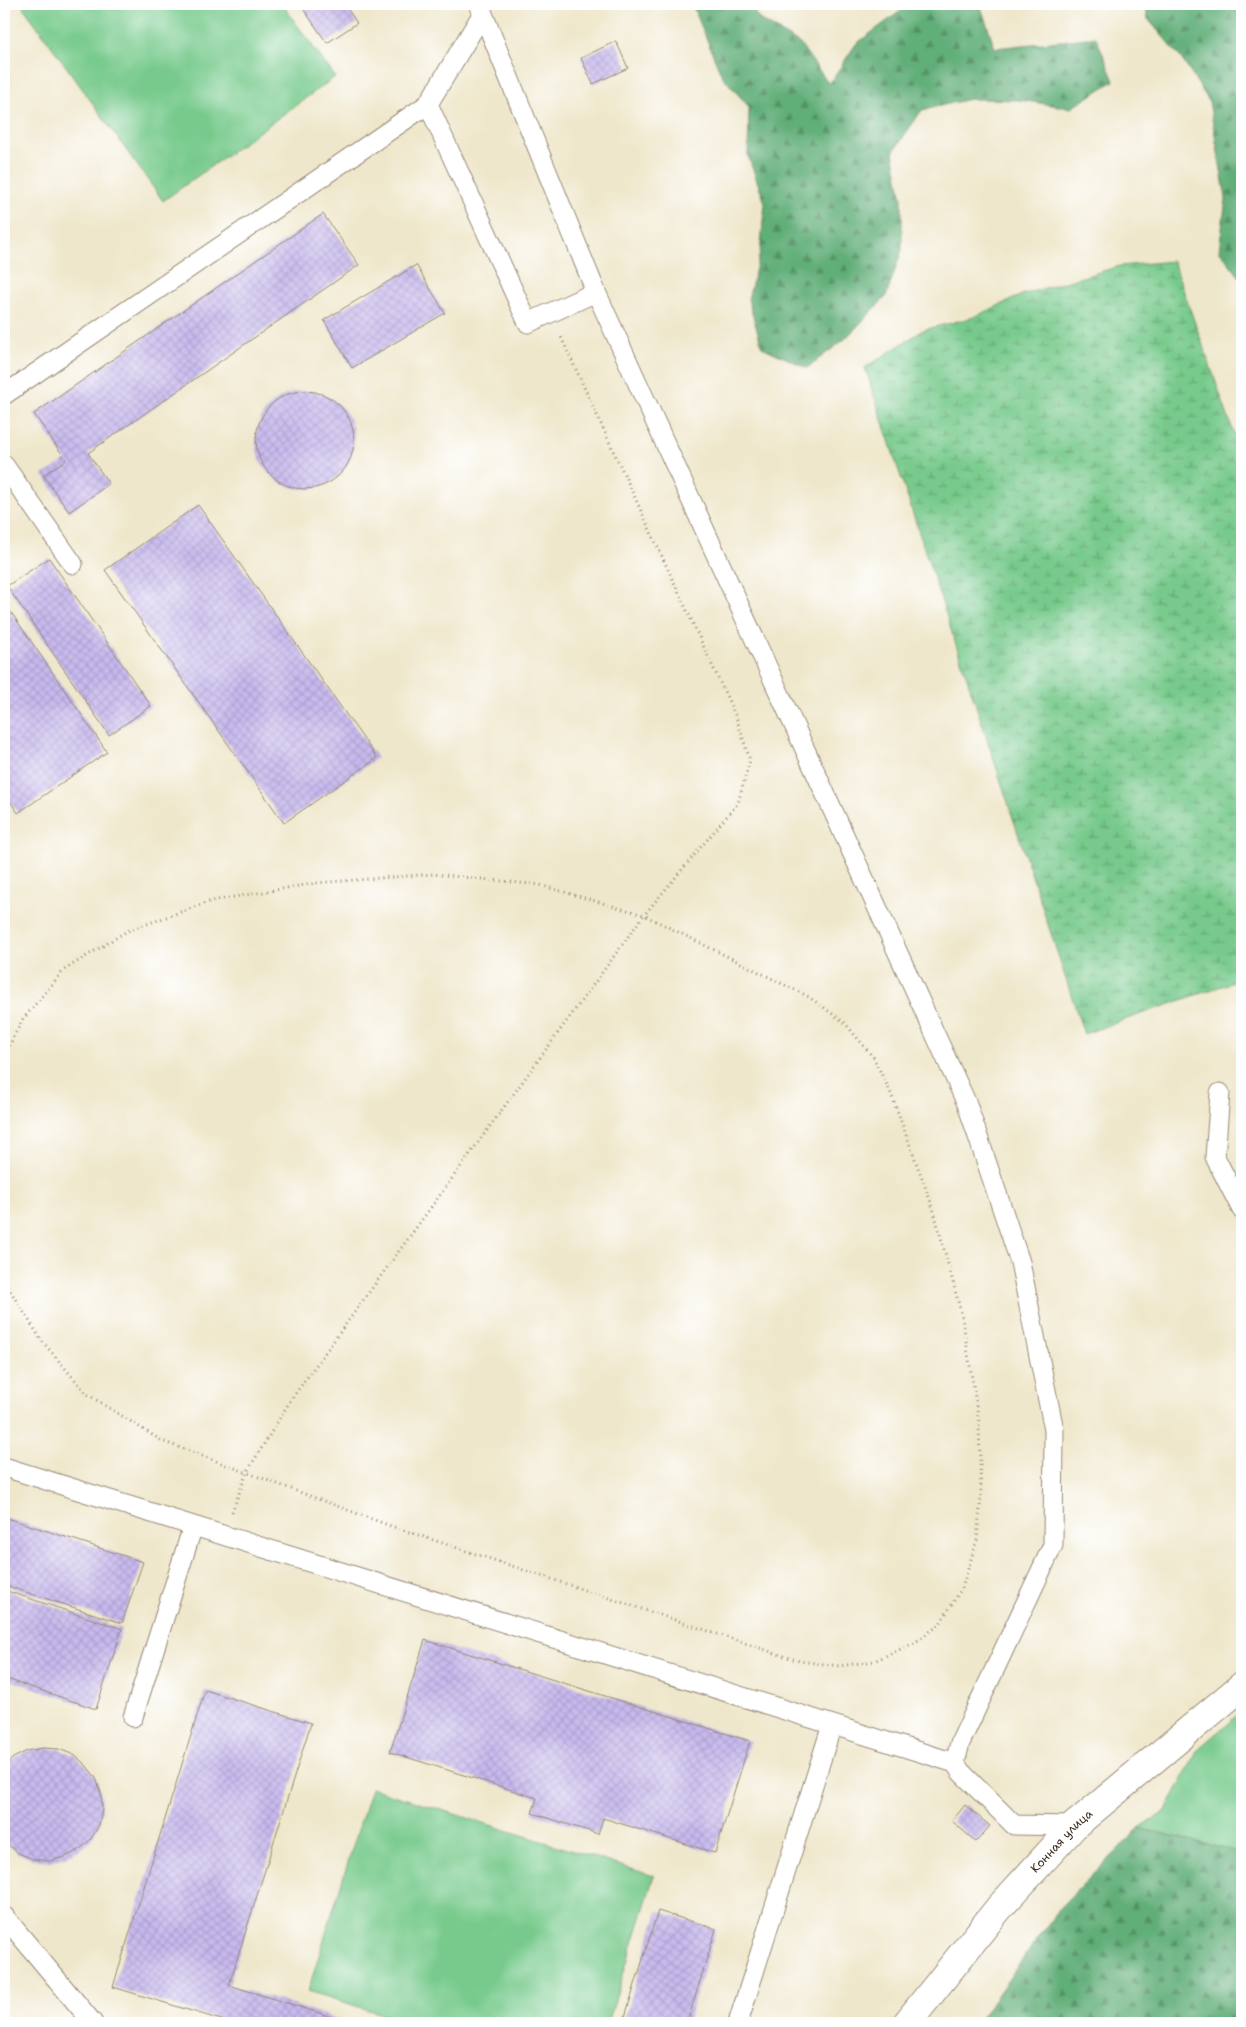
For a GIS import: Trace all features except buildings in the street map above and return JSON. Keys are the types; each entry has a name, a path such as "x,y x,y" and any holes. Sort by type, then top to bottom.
{"street":[{"name":"Конная улица","path":"907,2023 999,1908 1074,1826 1242,1686"}],"lane":[{"path":"4,395 428,104 481,8"},
{"path":"481,8 596,292 967,1104 1020,1262 1054,1430 1053,1545 960,1743 955,1763"},
{"path":"428,104 528,323 596,292"},
{"path":"4,465 72,564"},
{"path":"1220,1093 1215,1157 1242,1210"},
{"path":"4,1467 955,1763 961,1772 1014,1825 1074,1826"},
{"path":"133,1718 193,1526"},
{"path":"738,2023 832,1725"},
{"path":"4,1916 93,2023"}],"path":[{"path":"223,1536 247,1472 292,1398 644,915 738,803 750,760 736,717 550,313"},
{"path":"4,1054 23,1019 64,970 127,931 212,901 316,883 433,874 540,885 644,915 809,997 844,1022 873,1057 890,1091 933,1208 962,1316 979,1422 981,1496 976,1540 962,1588 940,1625 914,1643 874,1661 840,1666 799,1661 388,1526 162,1441 87,1394 42,1341 4,1281"}],"green space":[{"path":"21,4 282,4 335,77 163,201"},
{"path":"692,4 749,4 759,19 800,44 829,84 856,44 910,4 980,4 995,48 1096,37 1114,81 1071,108 1020,100 970,99 922,110 893,152 902,199 902,249 886,297 845,339 807,368 762,347 748,299 760,253 765,203 748,156 749,107 722,76"},
{"path":"1145,4 1242,4 1242,280 1219,250 1226,199 1209,101 1181,58 1148,19"},
{"path":"1173,261 1242,456 1242,979 1084,1034 865,368 923,330 974,317 1024,294 1120,266"},
{"path":"1242,1711 1242,1853 1139,1828 1165,1812 1198,1749"},
{"path":"371,1788 654,1876 608,2023 410,2023 308,1991"},
{"path":"1139,1828 1242,1853 1242,2023 977,2023 1061,1906"}]}
